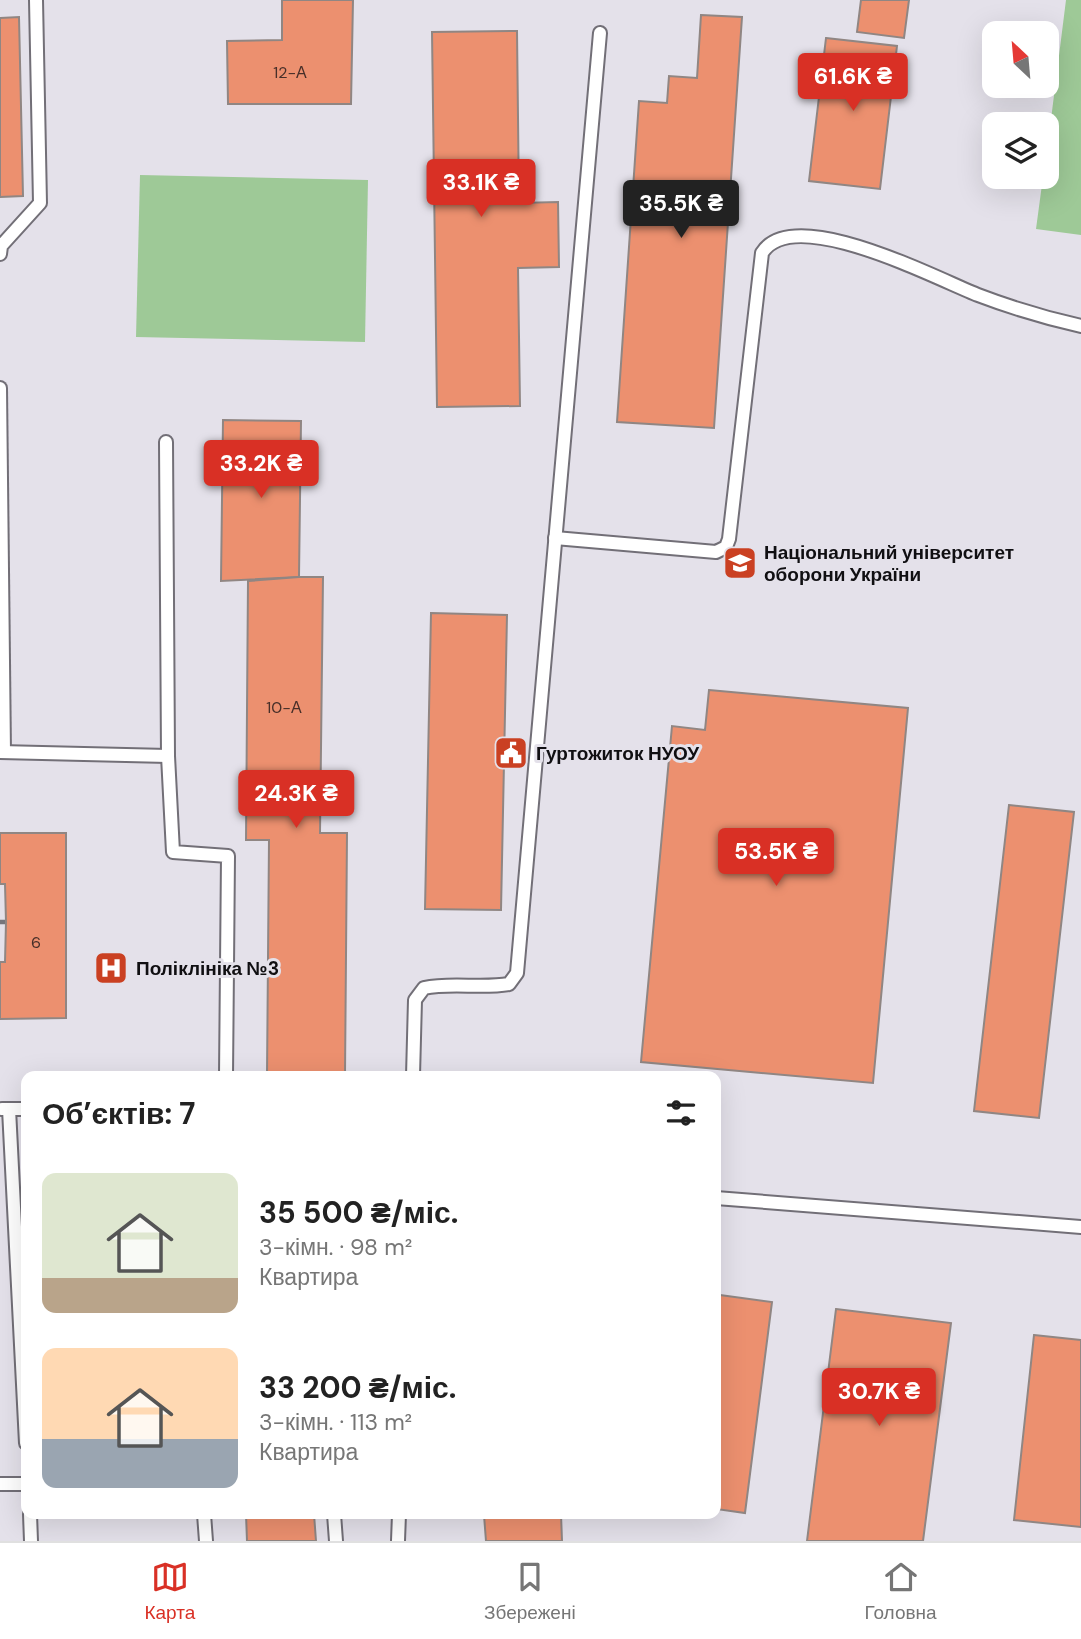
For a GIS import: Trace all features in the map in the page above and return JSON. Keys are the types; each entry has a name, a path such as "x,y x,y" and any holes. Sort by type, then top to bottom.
{"lane":[{"path":"0,254 1,246 40,203 36,0"},
{"path":"413,1071 415,1000 424,988 509,984 517,973 600,33"},
{"path":"555,538 716,552 726,547 762,253 771,243 808,236 831,239 864,248 1033,315 1081,326"},
{"path":"0,388 2,752 168,756"},
{"path":"166,442 168,756 173,852 228,856 226,1071"},
{"path":"4,1109 21,1367"},
{"path":"721,1198 1081,1227"},
{"path":"0,1484 21,1484"},
{"path":"30,1519 31,1541"},
{"path":"204,1519 206,1541"},
{"path":"334,1519 336,1541"},
{"path":"398,1541 399,1519"}],"green space":[{"path":"1066,0 1081,0 1081,235 1036,229 1041,189 1059,189 1059,112 1052,112 1054,98 1059,98 1059,56"},
{"path":"140,175 368,180 365,342 136,337"}],"building":[{"path":"282,0 353,0 351,104 228,104 227,41 282,40"},
{"path":"861,0 909,0 904,38 857,32"},
{"path":"701,15 742,17 714,428 617,422 639,101 667,103 669,76 697,78"},
{"path":"19,17 23,196 0,197 0,18"},
{"path":"517,31 519,203 558,202 559,267 518,268 520,406 437,407 432,32"},
{"path":"826,38 897,46 880,189 809,181"},
{"path":"223,420 301,421 299,577 221,581"},
{"path":"323,577 320,833 347,833 345,1071 267,1071 269,840 246,840 248,581"},
{"path":"431,613 507,615 501,910 425,909"},
{"path":"709,690 908,708 873,1083 641,1062 672,726 705,730"},
{"path":"1009,805 1074,812 1039,1118 974,1111"},
{"path":"0,833 66,833 66,1018 0,1019 0,962 5,962 6,922 5,884 0,884"},
{"path":"721,1295 772,1302 745,1513 721,1510"},
{"path":"836,1309 951,1323 923,1541 807,1541"},
{"path":"1034,1335 1081,1340 1081,1527 1014,1520"},
{"path":"246,1519 314,1519 316,1541 247,1541"},
{"path":"484,1519 561,1519 562,1541 486,1541"}],"place":[{"name":"Національний університет оборони України","path":"740,563"},
{"name":"Гуртожиток НУОУ","path":"511,753"},
{"name":"Поліклініка №3","path":"111,968"}]}
